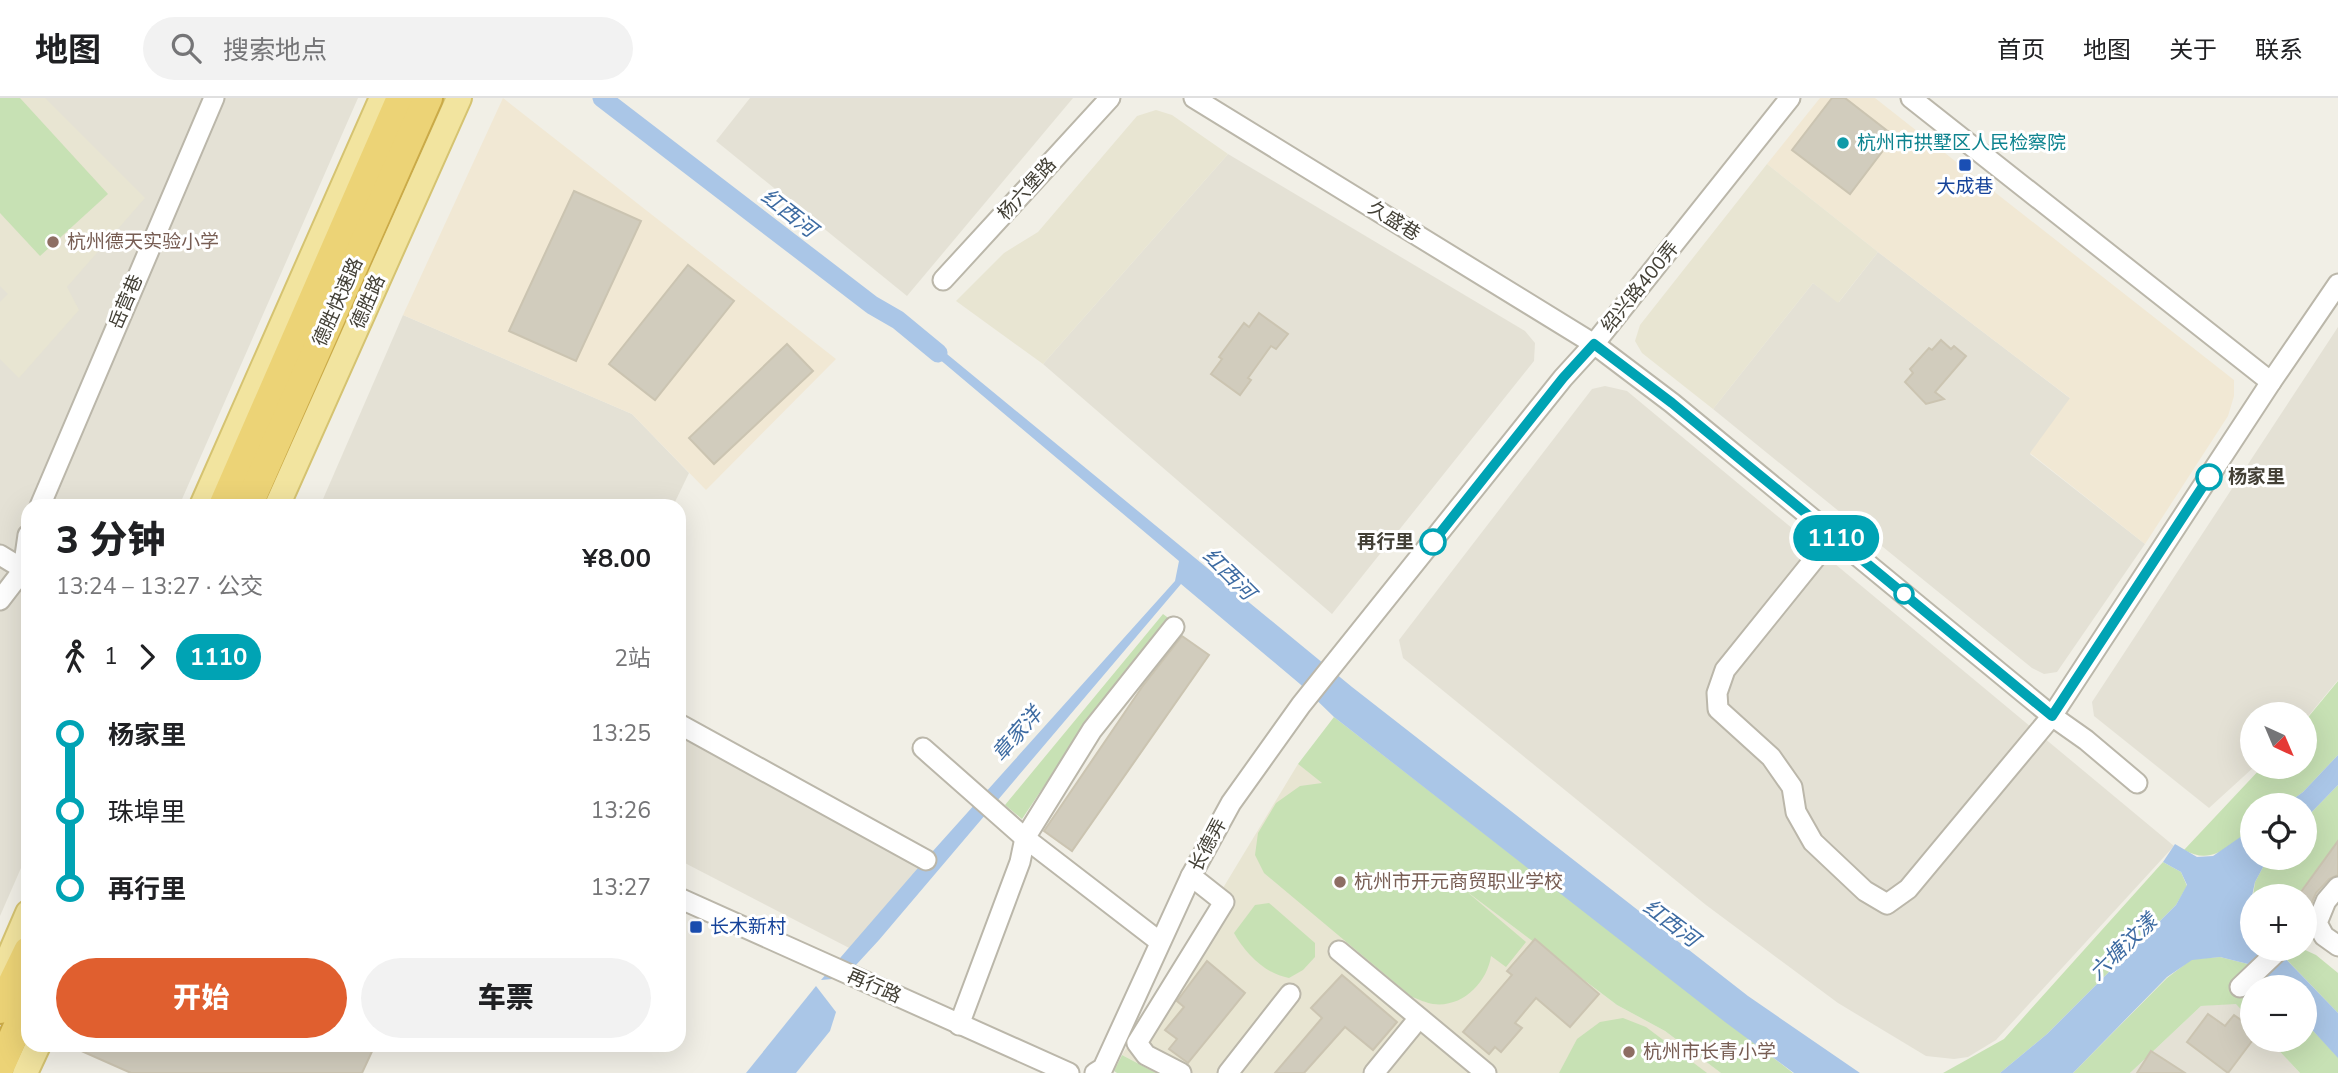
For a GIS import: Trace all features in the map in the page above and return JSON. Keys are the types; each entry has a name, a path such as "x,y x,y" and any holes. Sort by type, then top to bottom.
{"highway":[{"name":"德胜快速路","path":"226,499 401,98"},
{"name":"德胜快速路","path":"251,499 428,98"},
{"path":"0,1009 21,966"},
{"path":"0,1067 21,1019"}],"main road":[{"path":"205,499 382,98"},
{"name":"德胜路","path":"280,499 459,98"},
{"path":"0,978 21,929"},
{"path":"25,1073 35,1052"}],"street":[{"name":"岳营巷","path":"43,499 214,98"},
{"name":"杨六堡路","path":"943,280 1110,98"},
{"name":"久盛巷","path":"1194,98 1594,344 1672,403 2137,783"},
{"name":"绍兴路400弄","path":"1356,637 1790,98"},
{"path":"1911,98 2271,382"},
{"path":"1833,536 1725,670 1717,692 1718,709 1771,757 1792,787 1796,811 1814,842 1865,891 1887,904 1908,888 2052,716 2338,284"},
{"path":"0,555 21,568"},
{"path":"0,600 21,577"},
{"path":"959,1025 1020,862 1025,838 1092,730 1174,627"},
{"name":"长德弄","path":"1095,1073 1103,1068 1191,876 1231,803 1301,705 1356,637"},
{"path":"686,728 926,860"},
{"path":"923,748 1025,838 1160,942"},
{"path":"1181,1073 1146,1055 1137,1043 1224,902 1191,876"},
{"path":"2317,917 2338,887"},
{"name":"再行路","path":"686,901 1069,1073"},
{"path":"2317,931 2338,946"},
{"path":"1339,951 1486,1073"},
{"path":"2252,975 2267,961"},
{"path":"1228,1073 1290,994"},
{"path":"1374,1073 1419,1018"}],"shaded area":[{"path":"0,98 358,98 182,499 21,499 21,868 0,916"},
{"name":"杭州德天实验小学","path":"0,98 45,98 145,198 67,287 79,310 19,378 0,359 0,302 8,294 0,286"},
{"path":"503,98 836,359 706,490 632,414 403,315"},
{"path":"750,98 1073,98 907,296 716,141"},
{"path":"1820,98 1875,98 2234,380 2234,396 2228,416 2145,544 2030,453 2070,398 1767,164"},
{"path":"1156,110 1172,115 1228,154 1043,364 956,301 1004,253 1038,232 1137,116"},
{"path":"1228,154 1525,331 1535,343 1534,361 1332,614 1043,364"},
{"path":"1767,164 1878,252 1838,303 1813,283 1713,409 1642,353 1635,341 1640,325"},
{"path":"1878,252 2071,399 2030,454 2145,544 2057,672 2044,674 2032,668 1713,409 1813,283 1839,302"},
{"path":"403,315 632,414 689,473 676,499 323,499"},
{"path":"2338,327 2338,680 2317,705 2317,702 2240,702 2241,779 2209,808 2094,716 2092,702"},
{"path":"1605,386 1627,391 2174,846 1996,1040 1968,1057 1954,1059 1926,1056 1838,1003 1706,905 1403,658 1399,640 1592,389"},
{"name":"长木新村","path":"686,717 933,855 857,952 686,864"},
{"name":"杭州市开元商贸职业学校","path":"1298,764 1617,1005 1665,1031 1721,1073 1156,1073 1122,1055"},
{"path":"2236,1003 2240,1008 2240,1052 2280,1052 2300,1073 2130,1073 2201,1006"}],"green space":[{"path":"0,98 20,98 108,194 40,256 0,213"},
{"path":"1163,614 1171,620 1095,710 1022,819 1005,805"},
{"path":"2338,681 2338,755 2317,777 2317,706"},
{"path":"1334,717 1793,1073 1721,1073 1665,1031 1617,1005 1466,891 1526,942 1506,967 1491,956 1489,966 1479,984 1463,998 1444,1004 1412,997 1264,873 1255,855 1258,833 1276,803 1300,786 1322,783 1298,764"},
{"path":"2251,779 2315,779 2302,793 2240,793 2240,838 2212,855 2204,856 2184,850"},
{"path":"2338,785 2338,841 2317,869 2317,807"},
{"path":"2163,862 2181,872 2187,886 2176,905 2047,1034 2000,1073 1943,1073 2004,1039"},
{"path":"2262,870 2316,870 2306,884 2255,882"},
{"path":"1269,903 1315,943 1315,957 1303,970 1289,978 1272,972 1257,962 1234,933 1255,905"},
{"path":"2317,956 2338,973 2338,1013 2317,991 2317,975 2301,975 2288,961 2317,961"},
{"path":"2220,957 2248,964 2259,975 2240,975 2240,1008 2236,1004 2201,1006 2130,1073 2073,1073 2167,978 2192,959"},
{"name":"杭州市长青小学","path":"1623,1018 1646,1027 1707,1073 1559,1073 1577,1039 1600,1022"},
{"path":"2317,1035 2338,1057 2338,1073 2300,1073 2280,1052 2317,1052"},
{"path":"1122,1055 1156,1073 1117,1073 1114,1071"}],"water":[{"path":"919,331 1352,687 1748,996 1860,1073 1794,1073 1334,717 1300,684 1181,584 879,940 844,978 821,980 1175,581 1179,561 919,342"},
{"path":"2338,755 2338,785 2317,807 2317,793 2302,793"},
{"path":"2240,837 2240,870 2262,870 2255,884 2240,884 2240,961 2288,961 2301,975 2259,975 2248,964 2220,957 2192,960 2167,977 2073,1073 2000,1073 2047,1034 2176,905 2187,885 2181,872 2163,862 2175,844 2197,857 2213,856"},
{"path":"816,986 836,1012 830,1031 796,1073 746,1073"},
{"path":"2317,991 2338,1013 2338,1058 2317,1035"}],"building":[{"name":"杭州市拱墅区人民检察院","path":"1832,98 1845,98 1894,136 1850,194 1792,150"},
{"path":"574,191 641,221 576,361 509,331"},
{"path":"688,265 734,301 655,400 609,364"},
{"path":"1259,313 1288,334 1276,349 1271,346 1248,378 1251,380 1240,395 1211,374 1222,359 1219,357 1244,323 1249,327"},
{"path":"1941,340 1951,349 1954,346 1966,356 1935,392 1944,399 1926,404 1905,382 1913,373 1910,369 1929,348 1932,350"},
{"path":"787,344 813,371 714,464 689,438"},
{"path":"1182,636 1209,655 1072,851 1044,831 1142,687"},
{"path":"2338,841 2338,875 2329,879 2317,892 2317,884 2307,884"},
{"path":"1535,939 1599,994 1570,1027 1536,998 1515,1023 1522,1028 1501,1052 1495,1047 1489,1054 1463,1032 1512,975 1507,971"},
{"path":"1207,961 1245,993 1188,1063 1169,1049 1177,1039 1165,1030 1184,1007 1177,1001"},
{"path":"1342,975 1397,1022 1373,1050 1345,1027 1304,1073 1275,1073 1322,1018 1311,1008"},
{"path":"2208,1014 2225,1026 2234,1015 2240,1019 2240,1052 2244,1052 2228,1073 2187,1042"},
{"path":"2151,1051 2185,1073 2137,1073"},
{"path":"84,1052 372,1052 362,1073 131,1073"}],"waterway":[{"name":"红西河","path":"602,98 872,305 898,320 938,353"}],"bus line":[{"name":"1110","path":"1433,542 1563,378 1594,344 1672,403 2052,716 2209,477"}],"place":[{"name":"杭州市拱墅区人民检察院","path":"1843,143"},
{"name":"大成巷","path":"1965,165"},
{"name":"杭州德天实验小学","path":"53,242"},
{"name":"杨家里","path":"2209,477"},
{"name":"再行里","path":"1433,542"},
{"name":"杭州市开元商贸职业学校","path":"1340,882"},
{"name":"长木新村","path":"696,927"},
{"name":"杭州市长青小学","path":"1629,1052"}],"water label":[{"name":"章家洋","path":"1017,734"},
{"name":"六塘汶漾","path":"2123,947"}]}
